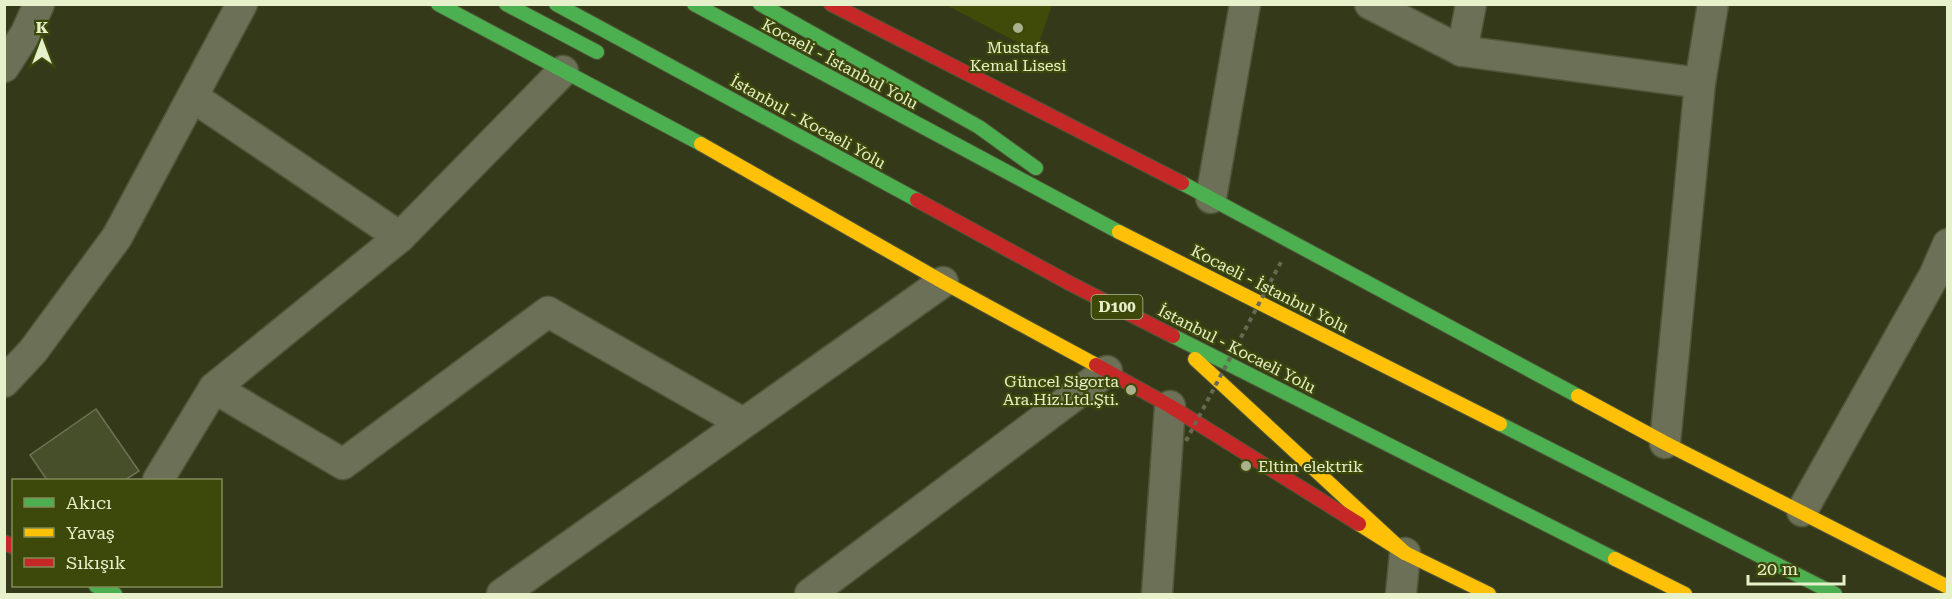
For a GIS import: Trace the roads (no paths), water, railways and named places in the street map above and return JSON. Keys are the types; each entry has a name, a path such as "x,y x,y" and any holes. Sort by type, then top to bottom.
{"main road":[{"path":"438,4 741,166 943,282 1170,406 1405,553 1489,594"},
{"path":"506,4 611,59"},
{"name":"İstanbul - Kocaeli Yolu","path":"556,4 1071,284 1685,594"},
{"name":"Kocaeli - İstanbul Yolu","path":"694,4 1129,236 1835,594"},
{"path":"760,4 980,127 1129,236"},
{"path":"831,4 1211,198 1665,443 1947,587"},
{"path":"771,136 922,203"},
{"path":"1165,331 1405,553"},
{"path":"99,587 115,594"}],"street":[{"path":"4,67 26,33 39,4"},
{"path":"4,382 33,351 117,237 242,4"},
{"path":"1211,198 1245,4"},
{"path":"1370,4 1462,51 1700,83"},
{"path":"1462,51 1471,4"},
{"path":"1665,443 1700,83 1713,4"},
{"path":"159,479 214,388 400,237 563,71"},
{"path":"193,97 400,237"},
{"path":"1802,511 1941,277 1947,244"},
{"path":"502,594 943,282"},
{"path":"214,388 343,464 548,312 743,423"},
{"path":"810,594 1107,371"},
{"path":"1157,594 1170,406"},
{"path":"1401,594 1405,553"}],"place":[{"name":"Mustafa Kemal Lisesi","path":"1018,28"},
{"name":"Güncel Sigorta Ara.Hiz.Ltd.Şti.","path":"1131,390"},
{"name":"Eltim elektrik","path":"1246,466"}]}
